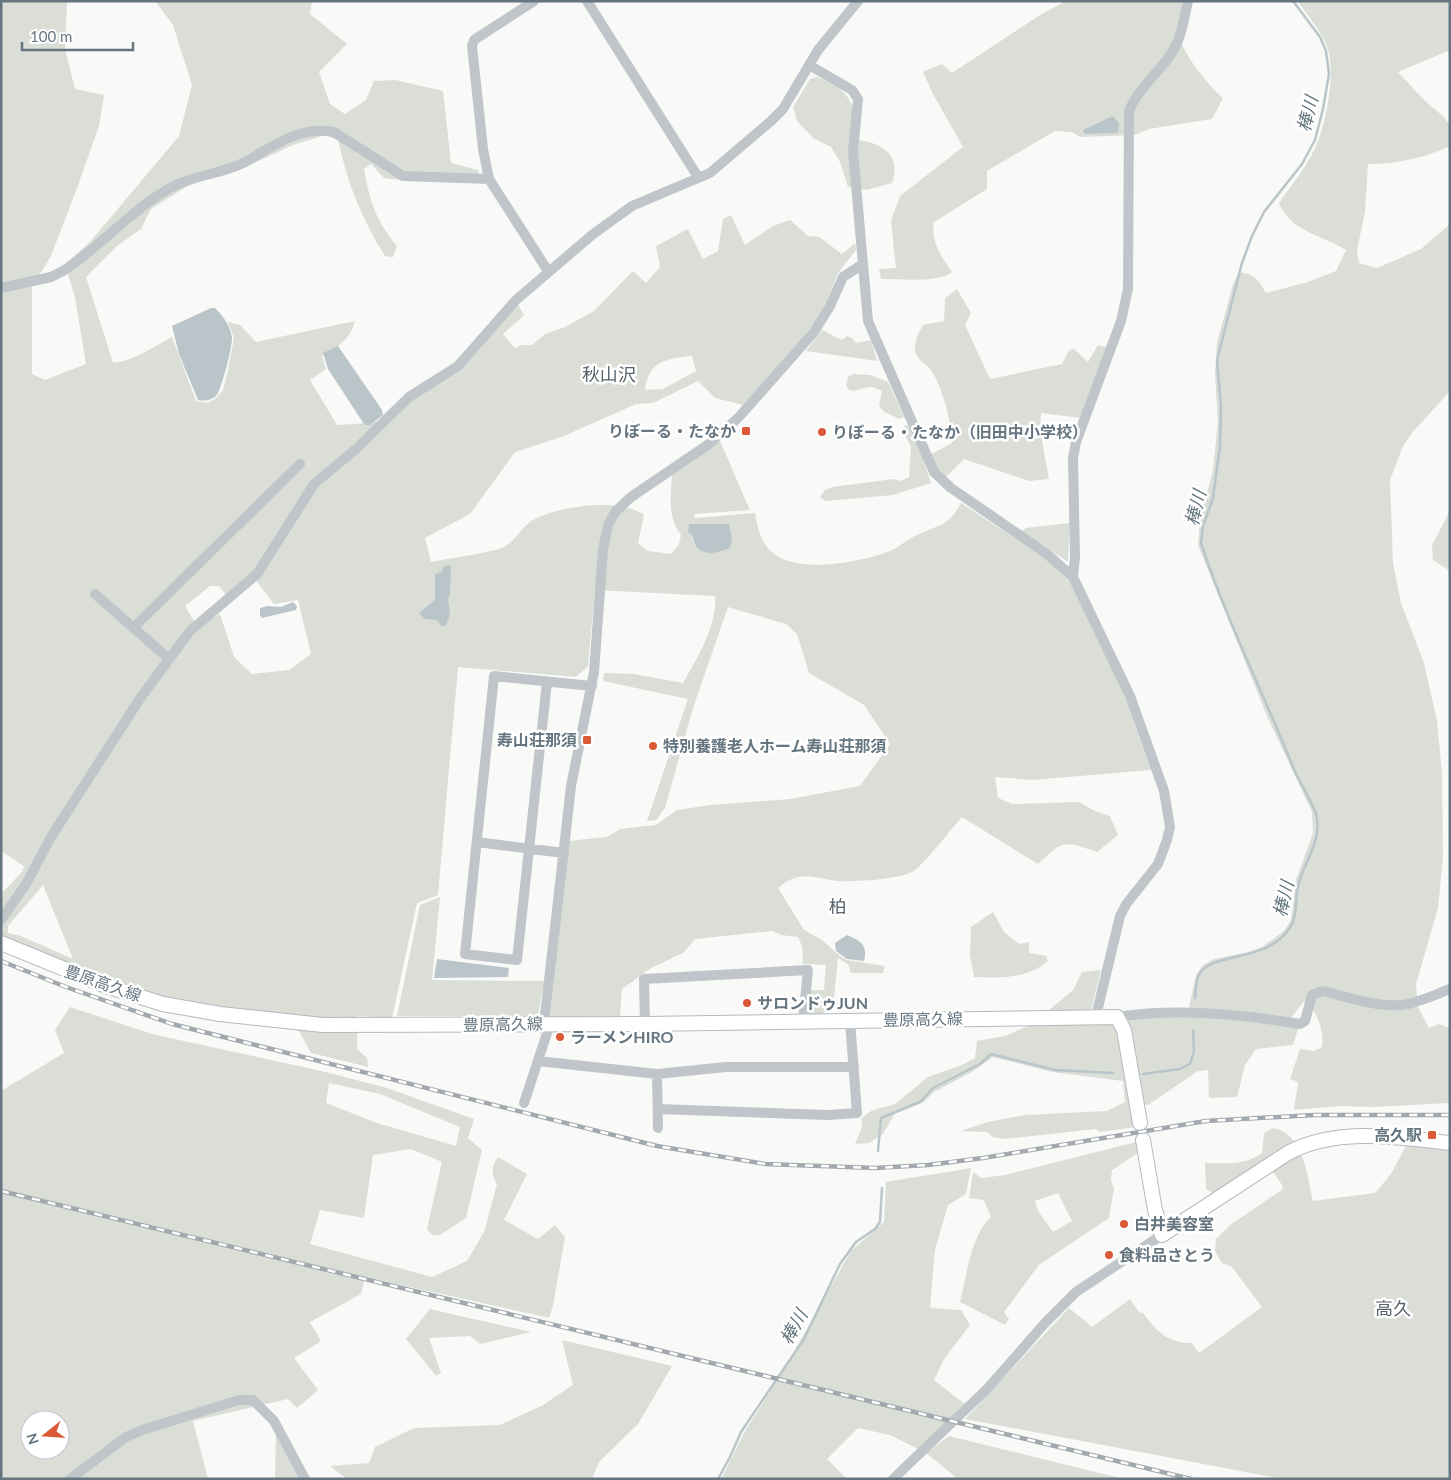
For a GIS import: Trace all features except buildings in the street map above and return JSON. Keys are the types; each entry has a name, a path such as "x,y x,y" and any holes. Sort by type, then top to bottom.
{"main road":[{"name":"豊原高久線","path":"1,943 106,986 163,1004 220,1014 355,1026 1117,1017"},
{"path":"1117,1017 1124,1030 1140,1123"},
{"path":"1143,1140 1155,1210 1162,1235 1288,1153 1310,1142 1336,1138 1382,1137 1450,1143"}],"street":[{"path":"534,1 474,40 472,46 484,156 489,179 548,271"},
{"path":"588,1 698,177"},
{"path":"1,920 26,884 62,819 128,716 196,625 257,574 314,484 356,448 409,397 458,366 503,314 548,271 632,206 710,173 771,121 783,109 818,50 858,1"},
{"path":"1073,577 1075,557 1073,458 1076,442 1121,321 1128,289 1129,111 1133,100 1174,50 1188,1"},
{"path":"809,65 852,90 858,99 853,151 866,311 872,332 934,472 951,488 1047,554 1073,577 1121,673 1162,786 1169,812 1170,827 1167,840 1158,864 1127,902 1120,916 1096,1016"},
{"path":"1,288 51,277 63,271 164,191 193,177 240,164 293,135 306,131 321,130 334,132 403,176 489,179"},
{"path":"524,1103 538,1061 547,1024 572,778 592,686 603,550 612,517 631,497 709,444 738,418 814,332 830,306 843,276 862,264"},
{"path":"133,628 300,464"},
{"path":"95,594 169,659"},
{"path":"547,682 517,960 465,954 494,676 592,686"},
{"path":"477,842 564,853"},
{"path":"645,1024 644,979 808,970 803,1021"},
{"path":"1117,1017 1203,1012 1247,1015 1303,1023 1312,995 1317,992 1323,991 1387,1005 1400,1005 1420,1001 1450,989"},
{"path":"658,1108 828,1115 857,1113 850,1021"},
{"path":"538,1061 657,1074 726,1066 854,1067"},
{"path":"657,1074 658,1128"},
{"path":"893,1479 988,1388 1045,1323 1076,1292 1162,1235"},
{"path":"70,1479 126,1437 145,1429 239,1400 253,1400 269,1415 280,1430 305,1479"}],"shaded area":[{"path":"1,1 67,1 65,49 75,89 104,95 99,126 77,188 51,256 32,287 32,374 45,380 86,364 75,297 65,264 90,242 179,136 192,85 173,25 155,1 312,1 310,14 347,44 319,72 330,104 345,114 366,100 374,81 396,80 443,91 451,163 478,170 479,174 407,181 384,178 371,164 364,169 375,210 384,228 397,246 393,257 385,256 362,215 346,171 338,140 325,135 293,145 244,168 194,182 151,209 141,229 118,245 86,277 113,363 136,357 172,337 196,401 208,403 215,399 223,390 228,370 234,338 228,322 240,325 256,342 355,321 347,338 322,356 326,369 310,380 337,425 369,423 394,418 419,394 460,370 518,305 524,315 503,334 515,348 522,345 532,345 545,334 565,327 594,311 633,271 646,283 660,267 656,246 688,229 703,259 718,251 723,219 731,215 745,245 773,226 790,220 808,236 819,237 842,254 855,243 856,250 838,273 826,303 810,329 743,405 715,398 698,381 653,403 636,404 564,436 515,452 470,514 425,538 431,562 482,553 506,546 533,520 544,515 573,508 605,505 633,509 644,515 638,543 648,551 671,554 679,544 681,535 672,513 672,474 720,441 750,510 694,514 695,518 755,513 759,530 766,546 774,554 799,564 815,565 848,562 894,549 913,537 948,521 961,503 1048,560 1071,583 1123,692 1151,770 1032,780 995,777 998,798 1012,804 1079,802 1095,811 1110,816 1118,835 1097,852 1065,844 1059,846 1038,864 962,817 923,863 912,872 897,877 877,880 839,881 801,876 786,882 778,888 804,930 822,940 847,960 885,966 883,973 851,973 848,964 838,958 833,1007 818,1016 807,1017 809,990 824,990 826,965 803,964 802,946 798,937 781,935 772,931 695,939 683,953 651,968 622,989 620,1016 550,1018 568,841 607,837 620,829 656,825 677,810 711,805 790,799 860,786 890,744 864,705 809,673 797,634 786,624 728,607 694,705 665,808 656,820 647,821 688,699 603,681 604,673 634,674 683,683 710,630 715,607 715,596 595,590 588,666 576,677 458,667 438,895 417,903 392,1018 358,1016 357,1049 367,1058 368,1067 311,1053 299,1031 267,1015 165,1000 108,982 1,937 1,894 22,872 24,866 1,851","holes":["692,356 696,371 663,389 645,390 650,372 655,367 667,360","689,524 729,524 693,542","252,575 274,604 298,600 311,654 289,670 252,674 234,657 220,614 207,620 194,621 185,606 210,586 219,586 227,596","43,885 73,959 21,936 8,933 8,926"]},
{"path":"1066,1 1185,1 1178,28 1180,39 1196,68 1223,98 1212,119 1149,129 1135,135 1080,137 1072,132 1055,131 987,171 987,189 934,222 935,243 952,272 938,278 929,279 881,279 879,269 896,268 891,221 900,196 963,147 933,94 923,72 942,64 952,73 1040,15"},
{"path":"1298,1 1450,1 1450,50 1398,72 1424,100 1444,117 1450,126 1450,146 1410,160 1368,164 1365,212 1357,250 1359,263 1377,268 1421,249 1450,224 1450,391 1412,433 1403,446 1390,480 1393,563 1401,603 1424,663 1437,721 1442,773 1443,857 1438,908 1416,984 1418,1007 1429,1028 1439,1024 1450,1028 1450,1103 1374,1107 1341,1106 1294,1110 1298,1082 1290,1079 1300,1049 1314,1051 1322,1047 1319,1021 1313,1010 1304,1001 1290,1019 1298,1029 1293,1045 1256,1049 1245,1065 1237,1097 1209,1098 1208,1070 1198,1071 1148,1105 1141,1104 1127,1022 1133,1017 1187,1017 1196,975 1203,965 1214,959 1262,947 1284,931 1291,920 1296,880 1313,833 1312,812 1267,716 1198,545 1200,520 1213,470 1218,422 1215,374 1217,343 1233,284 1239,272 1256,278 1266,293 1308,282 1336,271 1346,250 1299,227 1284,213 1279,203 1310,158 1318,141 1329,94 1331,68 1327,47"},
{"path":"817,77 838,88 849,100 853,108 858,140 875,144 888,152 894,165 892,183 867,190 848,187 840,162 831,147 813,138 797,121 793,107 810,79"},
{"path":"1113,116 1119,123 1118,133 1085,134 1083,131 1085,129"},
{"path":"957,289 971,313 965,325 990,379 1062,364 1069,350 1074,349 1088,362 1098,345 1107,347 1081,418 1041,413 1040,430 1049,479 1029,481 964,459 946,477 938,471 930,455 952,443 952,435 946,404 938,384 930,369 917,357 915,344 923,325 944,321 945,298"},
{"path":"211,308 215,308 226,321 230,329 232,342 221,386 216,396 210,400 198,400 179,354 172,326"},
{"path":"822,330 842,340 847,336 856,343 871,340 877,361 806,351"},
{"path":"338,346 382,410 383,415 370,425 365,425 328,369 323,353"},
{"path":"853,374 870,375 888,382 904,417 899,419 883,411 879,406 882,391 877,388 868,387 849,390 846,385 848,377"},
{"path":"909,425 920,449 931,483 893,495 825,501 820,497 825,490 833,487 894,479 901,481 909,477 911,446 902,431 904,426"},
{"path":"1450,511 1450,571 1433,560 1432,545"},
{"path":"1070,523 1068,562 1022,531 1026,528"},
{"path":"689,524 729,524 732,541 730,548 715,553 700,550 694,542 692,535 688,532"},
{"path":"451,565 450,594 448,599 450,615 446,625 442,627 437,620 425,619 419,613 435,600 435,574 441,572 444,566"},
{"path":"293,602 297,606 296,610 262,618 260,616 260,608 268,606 281,607"},
{"path":"440,897 432,980 544,981 538,1016 397,1016 420,905"},
{"path":"993,912 1004,932 1019,944 1029,942 1029,953 1046,956 1048,961 1031,971 1013,976 974,977 970,955 971,927"},
{"path":"847,935 856,939 864,947 864,961 847,959 836,951 835,943"},
{"path":"437,959 509,968 508,977 434,978"},
{"path":"1101,970 1091,1010 1049,1010 1073,990 1082,972"},
{"path":"70,1007 152,1034 330,1073 387,1088 474,1119 468,1138 482,1150 466,1218 440,1235 432,1235 427,1229 442,1162 411,1149 373,1155 364,1218 320,1210 310,1244 432,1277 467,1261 484,1232 497,1184 493,1170 498,1157 527,1174 504,1220 538,1239 555,1225 565,1237 553,1306 549,1318 365,1277 361,1294 310,1322 321,1341 294,1358 318,1390 297,1408 288,1399 193,1421 208,1479 1,1479 1,1091 64,1053 55,1030","holes":["329,1083 380,1094 460,1127 456,1146 377,1123 326,1103"]},
{"path":"1114,1024 1117,1027 1135,1127 1100,1132 1096,1129 1005,1139 992,1137 987,1132 960,1131 988,1122 1025,1115 1107,1111 1125,1102 1123,1081 1052,1072 993,1057 972,1072 934,1092 924,1102 895,1113 883,1134 869,1143 855,1144 862,1127 862,1118 871,1111 895,1104 928,1077 962,1065 975,1058 977,1041 1005,1036 1030,1025"},
{"path":"1273,1128 1291,1138 1298,1147 1306,1168 1313,1201 1375,1193 1391,1174 1407,1144 1450,1150 1450,1479 1283,1479 965,1419 1069,1308 1092,1327 1130,1299 1139,1312 1143,1313 1158,1331 1170,1339 1192,1343 1199,1353 1262,1307 1232,1267 1222,1263 1215,1251 1216,1239 1230,1225 1283,1189 1282,1185 1268,1164 1217,1196 1206,1189 1205,1163 1235,1163 1255,1157 1262,1153 1264,1133"},
{"path":"1136,1142 1138,1153 1112,1170 1111,1180 1114,1189 1109,1218 1039,1265 1004,1312 1009,1319 1005,1325 960,1302 974,1245 984,1225 991,1217 984,1200 969,1198 973,1172 981,1178 1005,1175","holes":["1058,1193 1072,1221 1053,1232 1038,1211 1035,1201"]},
{"path":"971,1168 966,1194 948,1205 935,1250 930,1308 961,1310 970,1325 944,1359 934,1380 966,1405 929,1451 949,1436 1124,1479 958,1479 926,1453 890,1435 858,1428 827,1459 847,1479 721,1479 745,1431 782,1373 851,1251 884,1222 886,1182"},
{"path":"430,1309 531,1332 480,1344 470,1336 429,1338 441,1373 436,1376 406,1339"},
{"path":"562,1340 672,1366 638,1424 599,1462 592,1479 347,1479 330,1466 369,1463 375,1447 414,1428 500,1425 543,1405 573,1385"},
{"path":"276,1432 303,1479 275,1479"}],"waterway":[{"name":"棒川","path":"1195,998 1197,978 1207,966 1256,952 1269,946 1281,938 1291,926 1295,917 1298,886 1317,833 1316,814 1295,772 1233,627 1201,543 1203,526 1213,498 1220,446 1221,407 1217,360 1242,263 1252,236 1264,212 1302,164 1315,140 1329,74 1326,51 1320,37 1293,1"},
{"name":"棒川","path":"1143,1074 1180,1069 1190,1064 1194,1051 1193,1030"},
{"name":"棒川","path":"878,1151 881,1118 920,1102 933,1088 980,1064 991,1054 1055,1070 1113,1073"},
{"name":"棒川","path":"718,1479 741,1432 804,1339 840,1264 856,1242 875,1229 880,1222 882,1188"}],"railway":[{"path":"1,961 66,987 172,1024 657,1146 765,1164 875,1168 928,1165 983,1158 1206,1121 1315,1115 1450,1115"},
{"path":"1,1191 1191,1479"}],"place":[{"name":"りぼーる・たなか","path":"746,431"},
{"name":"りぼーる・たなか（旧田中小学校）","path":"822,432"},
{"name":"寿山荘那須","path":"587,740"},
{"name":"特別養護老人ホーム寿山荘那須","path":"653,746"},
{"name":"サロンドゥJUN","path":"747,1003"},
{"name":"ラーメンHIRO","path":"560,1037"},
{"name":"高久駅","path":"1432,1135"},
{"name":"白井美容室","path":"1124,1224"},
{"name":"食料品さとう","path":"1109,1255"}],"district":[{"name":"秋山沢","path":"609,375"},
{"name":"柏","path":"838,907"},
{"name":"高久","path":"1393,1309"}]}
